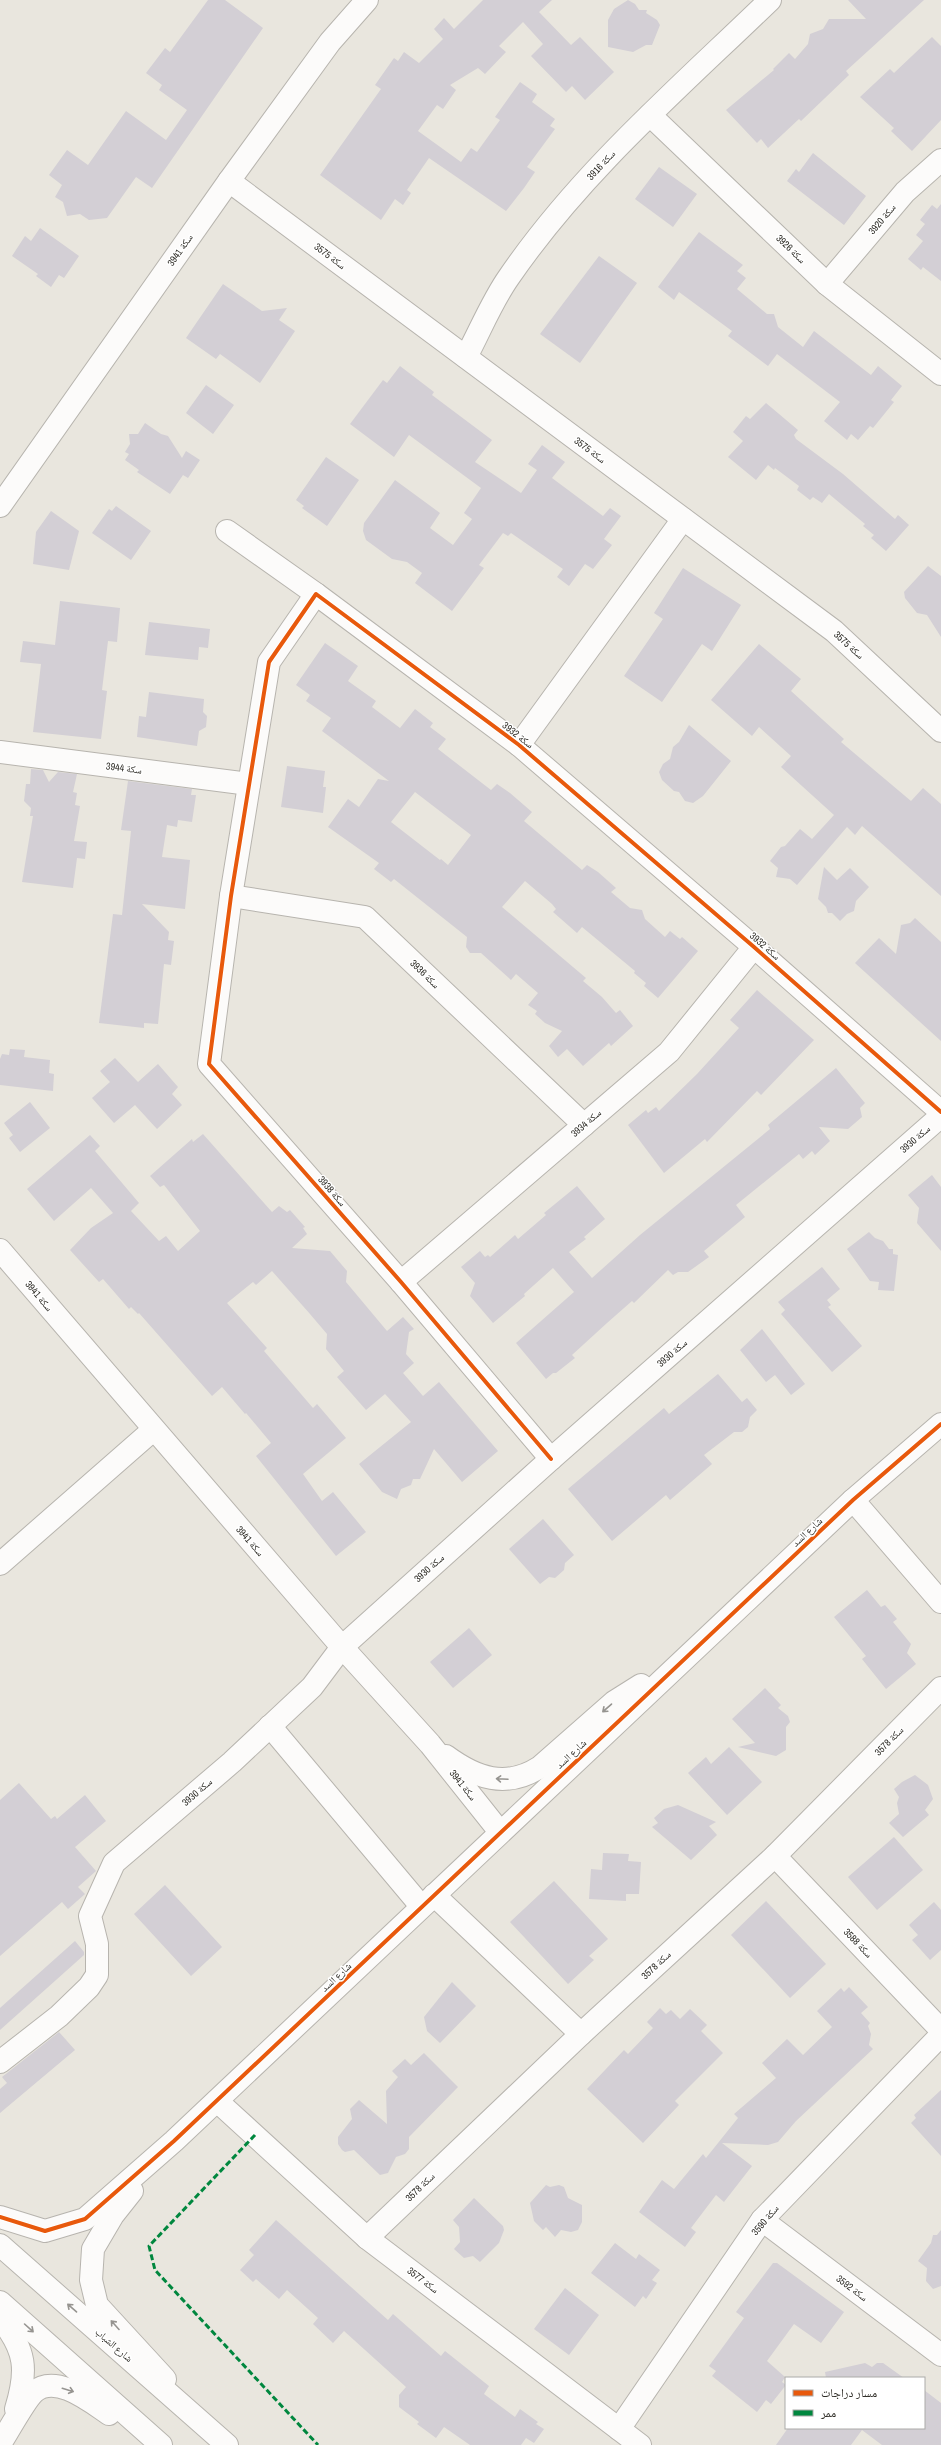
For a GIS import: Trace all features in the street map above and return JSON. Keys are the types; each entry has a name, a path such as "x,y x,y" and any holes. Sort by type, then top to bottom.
{"street":[{"name":"سكة 3941","path":"0,506 229,181 330,42 367,0"},
{"name":"سكة 3916","path":"466,357 508,278 561,209 592,173 650,115 770,0"},
{"name":"سكة 3926","path":"650,115 828,284 941,374"},
{"name":"سكة 3920","path":"828,284 905,192 941,160"},
{"name":"سكة 3575","path":"229,181 834,631 941,730"},
{"name":"سكة 3932","path":"520,746 683,519"},
{"name":"سكة 3932","path":"227,531 316,594 520,746 754,947 941,1112"},
{"path":"230,896 269,662 316,594"},
{"name":"سكة 3944","path":"0,752 249,784"},
{"name":"سكة 3936","path":"230,896 365,917 584,1125"},
{"name":"سكة 3938","path":"230,896 209,1064 401,1282 551,1459"},
{"name":"سكة 3934","path":"401,1282 669,1052 754,947"},
{"name":"سكة 3930","path":"0,2062 59,2016 89,1987 97,1975 97,1944 90,1916 114,1863 232,1762 312,1687 342,1647 551,1459 941,1116"},
{"name":"سكة 3941","path":"0,1250 153,1430 342,1647 430,1744 500,1832"},
{"name":"شارع السد","path":"174,2141 853,1500 941,1424"},
{"path":"0,1564 153,1430"},
{"path":"853,1500 941,1602"},
{"path":"430,1744 469,1770 487,1777 514,1779 529,1774 540,1767 614,1702 639,1686 665,1676"},
{"name":"سكة 3578","path":"367,2238 581,2034 775,1856 941,1688"},
{"path":"270,1726 428,1900 581,2034"},
{"name":"سكة 3588","path":"775,1856 941,2030"},
{"name":"سكة 3590","path":"619,2429 762,2220 941,2035"},
{"name":"سكة 3577","path":"216,2100 367,2238 640,2445"},
{"path":"0,2217 45,2231 85,2219 174,2141"},
{"path":"174,2141 112,2215 93,2248 91,2280 97,2305 227,2445"},
{"name":"سكة 3592","path":"762,2220 941,2355"},
{"name":"شارع الشباب","path":"0,2245 227,2445"},
{"path":"0,2302 161,2445"},
{"path":"0,2318 8,2328 23,2358 23,2385 5,2437"},
{"path":"5,2437 34,2392 53,2385 77,2393 157,2445"}],"building":[{"path":"208,0 225,0 263,28 152,188 136,177 107,218 89,220 80,214 67,216 63,202 55,197 62,185 49,175 67,150 88,165 126,111 166,140 187,110 159,90 162,85 146,73 165,48 170,52"},
{"path":"483,0 552,0 539,12 571,45 580,37 614,72 585,100 572,86 566,92 531,56 543,44 523,22 499,46 506,52 485,74 478,68 450,85 456,90 443,109 437,105 418,131 461,162 471,148 477,152 500,120 495,117 520,82 537,94 532,102 555,119 550,126 555,129 527,167 535,172 524,188 506,211 429,158 407,190 411,193 403,205 395,199 381,220 320,175 381,89 375,85 394,58 398,61 404,52 419,63 443,39 434,29 444,18 454,29"},
{"path":"628,0 635,4 639,10 647,10 646,13 657,20 660,25 652,45 646,45 633,52 608,47 608,20 614,9"},
{"path":"848,0 924,0 846,71 849,75 801,121 799,119 768,148 761,139 757,143 726,110 774,70 773,69 789,53 795,59 808,44 810,34 823,29 829,19 866,19"},
{"path":"932,37 941,46 941,120 912,151 891,131 894,128 860,97 890,69 894,73"},
{"path":"813,153 866,196 844,225 787,181 796,169 799,172"},
{"path":"659,167 697,194 673,227 635,199"},
{"path":"941,204 941,281 923,267 921,270 908,259 923,241 916,235 925,224 920,220 932,205 937,209"},
{"path":"40,228 79,256 64,278 59,275 51,287 36,276 38,274 12,256 25,236 31,241"},
{"path":"699,232 743,265 737,271 746,278 737,289 767,314 774,314 778,327 803,347 814,331 871,375 878,366 902,386 891,400 894,402 873,428 870,426 858,440 851,434 847,440 824,421 840,402 777,354 768,366 728,336 732,331 679,292 674,300 658,287"},
{"path":"599,256 637,283 580,363 540,334"},
{"path":"223,284 262,311 287,308 279,320 295,331 260,383 220,354 216,359 186,338"},
{"path":"400,366 434,392 432,395 492,440 475,462 521,493 537,470 528,464 542,445 565,462 552,478 603,516 610,508 621,516 604,539 612,545 593,569 585,564 569,586 557,577 563,569 511,533 508,536 503,533 479,565 484,568 452,611 415,583 422,573 407,562 392,559 366,540 363,531 364,523 395,480 440,513 430,528 453,545 472,519 464,513 481,488 409,435 394,457 350,424 383,380 387,383"},
{"path":"206,385 234,405 213,434 186,413"},
{"path":"766,403 798,430 794,435 796,439 843,474 895,519 898,515 909,525 886,551 871,538 874,535 863,526 865,524 829,494 822,503 813,497 810,500 797,490 799,486 775,468 774,470 768,465 756,480 728,457 743,441 733,432 746,416 750,419"},
{"path":"145,423 161,434 168,436 182,458 186,451 200,460 188,478 183,475 170,494 137,472 139,470 125,460 129,454 125,452 130,444 129,434 138,434"},
{"path":"326,457 359,480 327,526 302,508 304,506 296,500"},
{"path":"116,506 151,531 131,560 92,533 109,509 112,511"},
{"path":"51,511 79,531 69,570 33,564 36,532"},
{"path":"928,566 941,576 941,637 927,615 917,613 905,598 904,592"},
{"path":"683,568 741,605 712,651 702,644 662,702 624,676 663,619 654,613"},
{"path":"60,601 120,608 117,642 108,641 102,690 107,691 101,739 33,732 41,664 20,662 23,641 55,645"},
{"path":"149,622 210,629 208,648 199,647 198,660 145,655"},
{"path":"325,643 358,666 348,681 376,701 372,707 400,728 415,709 433,723 430,727 446,739 438,749 491,790 497,784 510,793 532,812 524,821 582,870 587,865 598,872 616,888 611,892 630,908 642,910 645,919 665,937 670,931 680,939 682,937 698,951 658,998 644,986 646,983 634,973 635,971 582,927 577,933 553,912 556,909 552,904 525,881 502,907 586,978 583,981 602,997 616,1013 620,1010 633,1026 611,1046 609,1043 583,1066 567,1049 558,1057 549,1046 562,1031 545,1023 535,1014 537,1011 528,1005 538,993 516,974 511,980 481,953 470,953 466,947 467,937 394,879 391,882 374,869 379,863 328,827 348,799 359,807 378,779 389,781 322,731 331,718 306,701 310,695 296,685","holes":["415,792 471,835 448,865 391,822"]},
{"path":"759,644 801,679 791,691 844,739 841,742 911,801 923,788 941,804 941,896 862,826 855,835 847,827 797,885 790,879 776,877 778,868 770,861 781,847 785,846 800,829 812,839 834,815 781,767 791,756 759,727 752,736 711,700"},
{"path":"149,692 204,699 203,712 207,716 206,727 199,731 197,746 137,737 139,716 146,717"},
{"path":"689,725 731,761 703,796 693,803 685,801 679,792 674,791 662,780 659,772 663,764 670,759 673,747 679,742"},
{"path":"287,766 325,771 323,787 326,787 323,813 281,807"},
{"path":"31,769 43,770 49,782 58,772 77,774 73,792 77,793 75,805 80,806 74,841 87,842 85,859 77,858 73,888 22,882 33,816 30,816 31,808 24,801 26,784 30,784"},
{"path":"128,781 192,789 191,795 196,795 192,822 178,820 177,827 167,825 162,857 190,860 185,909 142,904 169,932 168,940 174,941 171,965 164,964 158,1024 144,1023 144,1028 99,1023 113,914 122,915 131,831 121,830"},
{"path":"824,867 837,880 850,868 869,887 856,901 854,911 847,914 840,921 832,913 828,913 826,907 818,899"},
{"path":"915,918 941,942 941,1041 855,963 879,938 896,954 901,925 910,923"},
{"path":"757,990 814,1040 761,1095 757,1091 707,1142 705,1139 664,1173 628,1125 646,1110 648,1113 656,1107 659,1111 697,1074 739,1028 730,1020"},
{"path":"10,1049 25,1050 24,1057 50,1060 49,1073 54,1074 53,1091 0,1085 0,1059 2,1054 9,1055"},
{"path":"115,1058 138,1082 158,1064 178,1087 172,1094 182,1105 157,1129 135,1105 114,1123 92,1098 110,1082 100,1071"},
{"path":"836,1068 865,1103 860,1108 862,1117 848,1129 819,1127 830,1141 815,1155 812,1151 803,1159 799,1154 736,1205 745,1217 704,1251 709,1257 688,1272 678,1272 673,1275 668,1270 634,1303 632,1301 572,1355 575,1358 556,1373 553,1373 546,1379 516,1343 574,1292 553,1268 524,1294 525,1296 493,1323 470,1296 475,1283 461,1267 480,1251 485,1257 488,1255 490,1257 515,1235 518,1239 546,1215 544,1213 577,1186 605,1219 584,1237 586,1239 569,1252 592,1278 640,1235 770,1129 768,1125"},
{"path":"30,1102 50,1128 20,1152 9,1138 13,1135 4,1123"},
{"path":"203,1134 272,1212 279,1206 287,1212 290,1210 305,1227 303,1228 307,1234 292,1248 330,1251 347,1271 346,1282 387,1331 403,1317 414,1329 409,1332 406,1354 414,1363 403,1373 423,1396 439,1382 498,1451 462,1482 434,1449 420,1479 413,1479 411,1485 401,1489 397,1499 382,1492 359,1464 411,1422 385,1394 366,1410 337,1377 344,1371 326,1349 327,1334 310,1314 272,1271 256,1285 253,1282 227,1303 267,1348 264,1351 313,1408 317,1404 346,1438 303,1474 322,1501 333,1492 366,1532 336,1556 256,1456 271,1443 246,1413 245,1414 222,1387 212,1396 139,1313 138,1314 131,1307 129,1309 103,1279 99,1282 70,1250 91,1228 113,1213 91,1188 54,1221 27,1189 90,1135 100,1146 95,1151 139,1203 131,1211 159,1241 166,1236 178,1251 200,1231 164,1185 160,1187 150,1176 192,1139 193,1142"},
{"path":"932,1175 941,1187 941,1251 917,1223 919,1208 908,1195"},
{"path":"869,1232 875,1238 883,1241 889,1249 893,1249 893,1254 898,1255 894,1291 878,1290 879,1282 870,1281 847,1249"},
{"path":"822,1267 840,1289 827,1300 831,1305 828,1307 862,1346 832,1372 781,1314 785,1310 778,1302"},
{"path":"762,1329 805,1384 791,1395 775,1375 766,1382 740,1350"},
{"path":"718,1374 742,1402 747,1398 757,1410 750,1417 748,1427 742,1432 734,1432 704,1455 712,1464 670,1500 666,1495 612,1541 568,1489 664,1408 669,1414"},
{"path":"543,1519 574,1555 565,1563 564,1570 555,1578 549,1577 540,1584 509,1549"},
{"path":"867,1590 881,1607 885,1605 897,1619 893,1622 911,1644 907,1653 916,1664 886,1689 862,1659 866,1656 834,1617"},
{"path":"469,1628 492,1655 453,1688 430,1662"},
{"path":"765,1688 781,1705 778,1708 788,1716 790,1722 786,1727 786,1750 776,1756 738,1747 755,1743 732,1719"},
{"path":"729,1747 762,1782 727,1815 688,1773 706,1757 711,1764"},
{"path":"915,1775 928,1785 933,1799 925,1810 929,1815 903,1837 889,1823 899,1814 897,1803 899,1797 894,1789 902,1782"},
{"path":"19,1783 51,1819 55,1816 57,1819 85,1795 106,1821 75,1847 96,1871 78,1887 85,1894 68,1909 62,1902 0,1956 0,1800"},
{"path":"678,1805 716,1822 709,1826 717,1835 691,1860 652,1827 658,1823 654,1818 664,1809"},
{"path":"894,1837 923,1870 877,1910 848,1877"},
{"path":"603,1853 629,1854 628,1861 641,1862 639,1894 626,1894 626,1901 589,1899 591,1869 602,1870"},
{"path":"554,1881 608,1939 589,1956 594,1960 568,1984 510,1922"},
{"path":"165,1885 222,1947 191,1976 134,1914"},
{"path":"766,1901 826,1964 790,1998 731,1935"},
{"path":"934,1902 941,1910 941,1950 930,1960 912,1940 918,1935 909,1925"},
{"path":"75,1941 84,1952 84,1955 0,2030 0,2008"},
{"path":"452,1982 476,2006 440,2043 427,2031 424,2017"},
{"path":"849,1987 868,2007 861,2013 870,2023 868,2026 871,2034 869,2045 873,2049 796,2121 778,2142 768,2145 722,2143 752,2166 724,2202 716,2195 691,2228 696,2232 685,2247 639,2212 662,2180 674,2189 703,2154 706,2158 738,2118 734,2114 776,2078 762,2063 787,2039 803,2055 832,2027 817,2011 841,1988 844,1992"},
{"path":"660,2008 666,2014 671,2010 680,2019 690,2009 707,2025 701,2031 723,2053 675,2101 679,2105 643,2143 587,2089 624,2050 628,2054 653,2028 647,2022"},
{"path":"59,2032 75,2050 0,2113 0,2089 7,2083 2,2077"},
{"path":"424,2053 458,2087 409,2137 409,2149 405,2154 396,2157 388,2173 380,2175 354,2150 345,2152 342,2150 338,2144 338,2137 352,2119 350,2109 359,2100 387,2124 386,2091 398,2077 392,2071 405,2059 411,2065"},
{"path":"941,2090 941,2156 911,2123 916,2118 914,2115"},
{"path":"546,2185 550,2187 559,2185 564,2187 568,2198 582,2205 582,2222 578,2230 571,2232 561,2230 555,2237 546,2227 543,2230 534,2221 530,2203"},
{"path":"474,2198 503,2226 504,2230 499,2243 480,2262 473,2256 464,2258 454,2249 460,2242 459,2227 453,2220"},
{"path":"276,2220 388,2320 393,2314 441,2356 445,2351 489,2386 484,2394 515,2417 520,2409 538,2422 536,2424 544,2429 534,2443 526,2438 521,2445 470,2445 444,2427 436,2438 417,2424 419,2422 399,2407 399,2395 406,2387 344,2331 333,2343 313,2324 318,2318 287,2290 279,2299 256,2279 253,2282 240,2270 254,2255 249,2250"},
{"path":"941,2230 941,2286 933,2289 926,2281 927,2268 918,2261 931,2243 933,2235 937,2235"},
{"path":"615,2243 636,2259 639,2254 660,2270 652,2280 657,2283 646,2299 643,2296 635,2307 591,2273"},
{"path":"773,2263 777,2263 844,2312 821,2343 794,2324 767,2361 785,2377 782,2382 785,2386 771,2404 766,2400 757,2412 712,2376 716,2371 709,2366 744,2318 736,2312"},
{"path":"565,2288 599,2315 569,2355 534,2329"},
{"path":"865,2363 872,2367 877,2363 883,2363 903,2377 826,2377 825,2372"},
{"path":"925,2391 941,2403 941,2445 882,2445 862,2430 851,2445 776,2445 787,2429 925,2429"}],"marked path":[{"path":"255,2135 149,2246 155,2270 318,2445"}],"cycle path":[{"path":"551,1459 401,1282 209,1064 231,896 269,662 316,594 519,745 754,947 941,1112"},
{"path":"0,2217 45,2231 85,2219 174,2141 853,1500 941,1424"}]}
